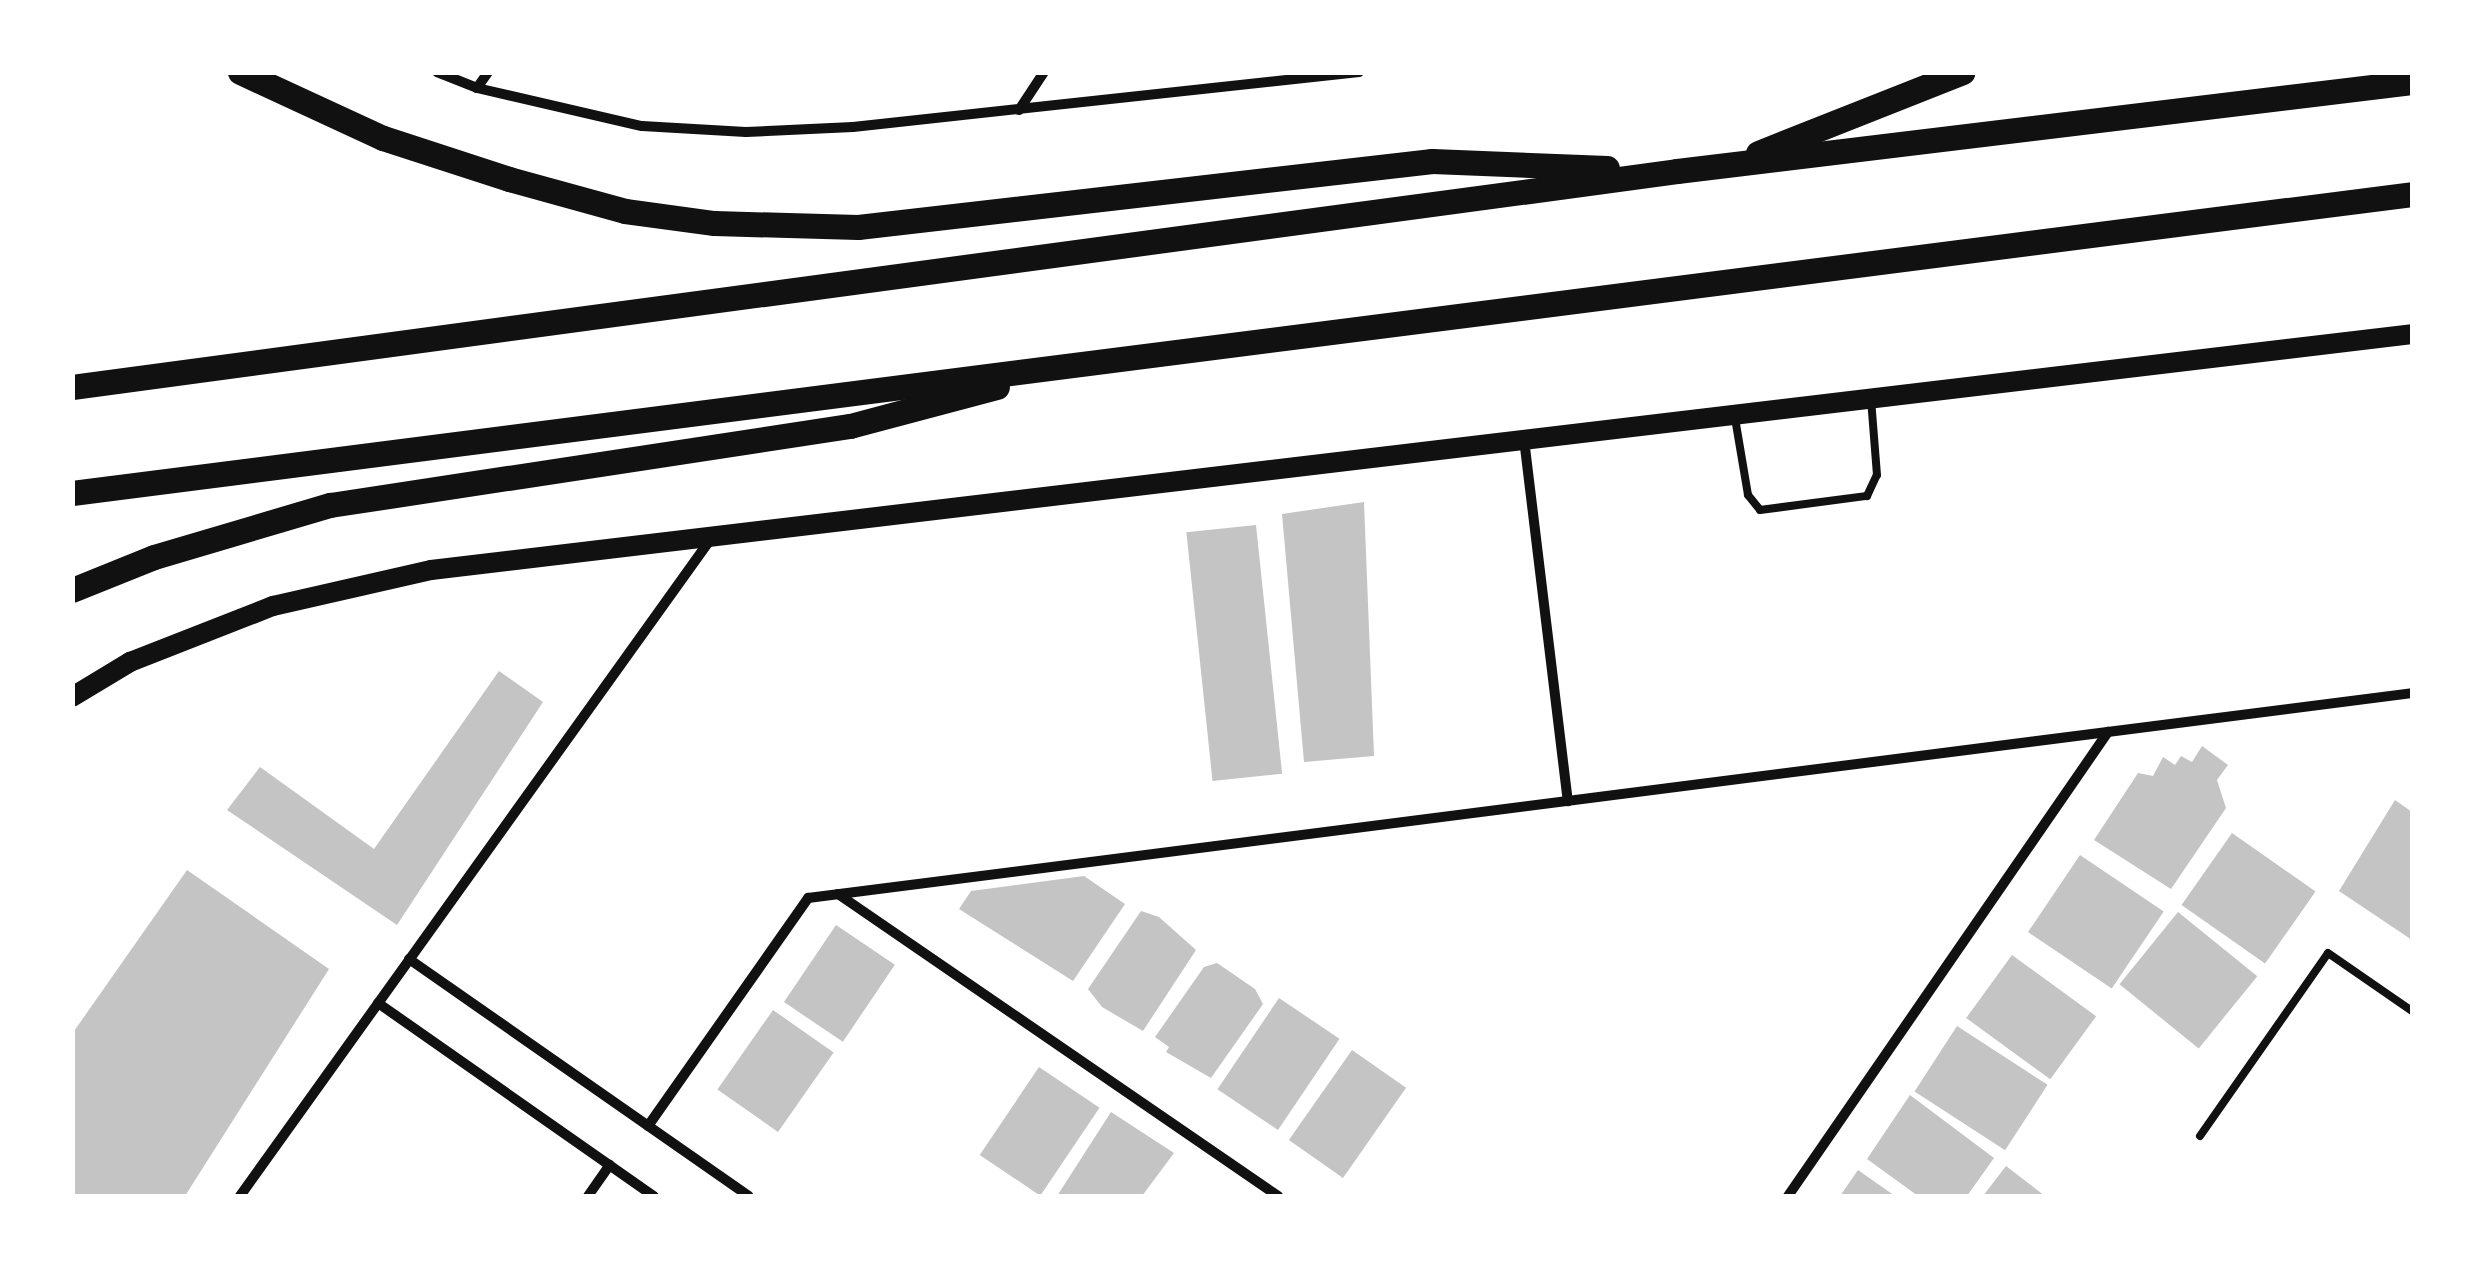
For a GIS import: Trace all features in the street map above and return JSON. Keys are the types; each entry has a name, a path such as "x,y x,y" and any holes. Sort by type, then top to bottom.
{"highway":[{"path":"240,72 383,138 508,179 625,211 714,222 858,227 1432,161 1677,170"},
{"path":"1728,166 1962,72"},
{"path":"72,386 1677,170 2412,82"},
{"path":"72,493 2412,194"},
{"path":"72,590 154,556 330,505 850,426 1094,361"}],"main road":[{"path":"72,697 130,662 273,606 430,570 716,531 2412,334"}],"street":[{"path":"437,72 477,88 642,126 746,132 1019,110 1359,72"},
{"path":"477,88 488,72"},
{"path":"1019,110 1044,72"},
{"path":"1524,438 1568,800"},
{"path":"240,1196 716,531"},
{"path":"648,1126 808,898 2412,692"},
{"path":"1788,1196 2108,732"},
{"path":"837,894 1278,1196"},
{"path":"408,959 749,1196"},
{"path":"378,1003 654,1196"},
{"path":"588,1196 610,1165"}],"lane":[{"path":"1734,414 1748,494 1760,510 1866,496 1878,475 1871,398"},
{"path":"2200,1136 2328,953 2412,1010"}],"building":[{"path":"1364,502 1374,756 1304,762 1282,514"},
{"path":"1256,525 1282,774 1213,781 1186,532"},
{"path":"499,671 543,702 397,925 227,810 260,767 374,849"},
{"path":"2202,746 2228,765 2217,780 2226,808 2171,889 2094,840 2138,773 2153,776 2163,757 2175,765 2181,756 2192,762"},
{"path":"2395,800 2412,812 2412,940 2339,891"},
{"path":"2232,833 2316,892 2265,964 2182,905"},
{"path":"2080,855 2164,911 2112,989 2028,932"},
{"path":"187,870 329,969 185,1196 72,1196 72,1034"},
{"path":"1084,876 1125,904 1073,981 959,909 971,891"},
{"path":"1141,911 1159,917 1196,950 1143,1031 1102,1007 1088,989"},
{"path":"2178,912 2257,976 2199,1048 2119,984"},
{"path":"836,925 895,965 843,1042 784,1002"},
{"path":"2012,955 2096,1016 2050,1079 1966,1018"},
{"path":"1217,963 1255,989 1263,1004 1211,1078 1166,1052 1169,1047 1155,1037 1204,967"},
{"path":"1279,998 1340,1039 1278,1130 1217,1089"},
{"path":"773,1010 834,1052 778,1132 717,1089"},
{"path":"1957,1026 2048,1085 2005,1150 1915,1091"},
{"path":"1352,1050 1406,1088 1343,1178 1289,1140"},
{"path":"1039,1067 1100,1108 1040,1196 980,1155"},
{"path":"1910,1095 1994,1158 1967,1196 1918,1196 1867,1159"},
{"path":"1111,1112 1174,1153 1142,1196 1057,1196"},
{"path":"2006,1166 2045,1196 1983,1196"},
{"path":"1858,1170 1895,1196 1840,1196"}]}
